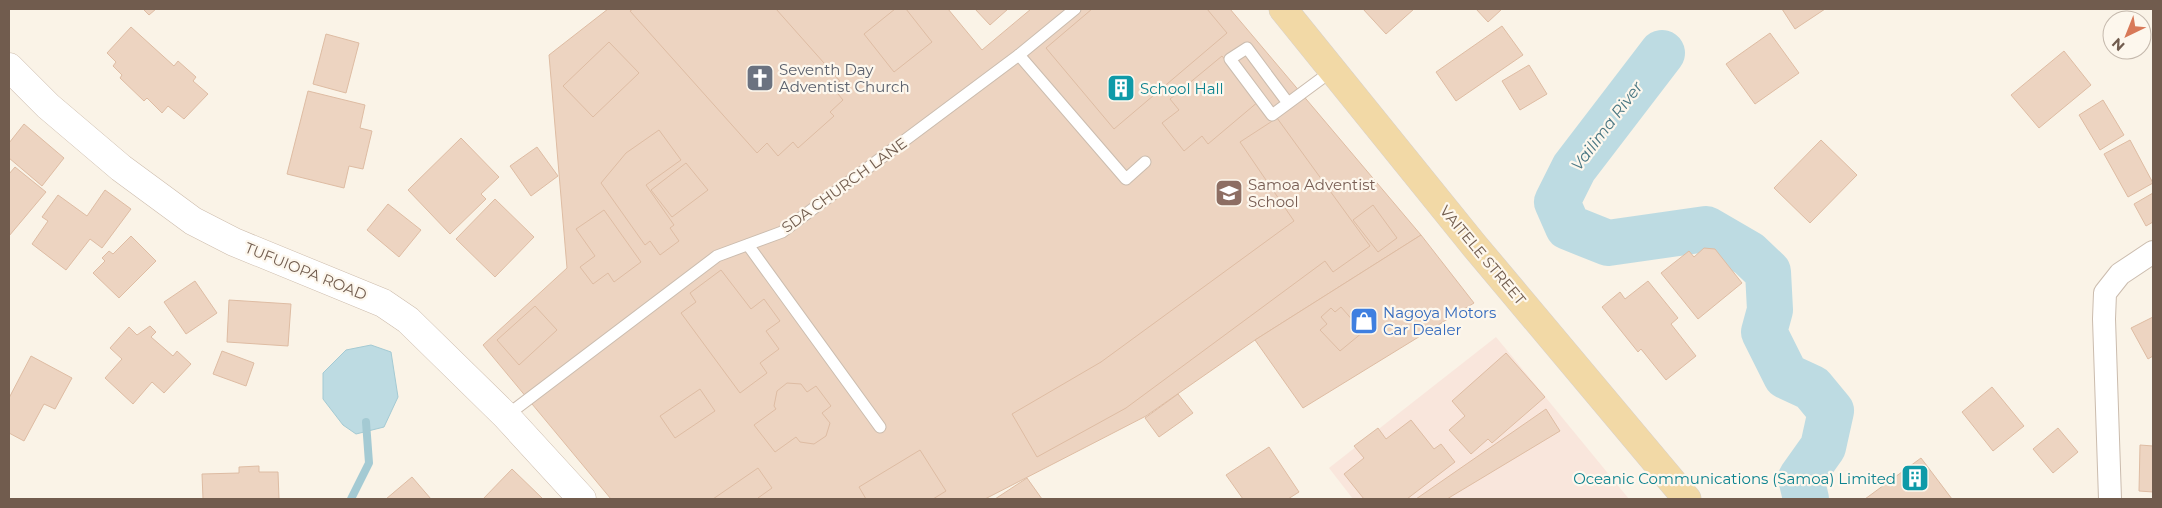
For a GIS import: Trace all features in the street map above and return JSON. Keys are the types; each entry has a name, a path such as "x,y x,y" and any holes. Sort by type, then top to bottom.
{"main road":[{"name":"VAITELE STREET","path":"1283,9 1473,244 1687,499"},
{"name":"TUFUIOPA ROAD","path":"9,67 48,106 121,168 193,221 234,242 370,297 397,312 429,338 506,416 582,499"}],"street":[{"path":"2110,499 2105,294 2120,274 2153,252"}],"lane":[{"name":"SDA CHURCH LANE","path":"506,416 717,256 782,232 1018,55 1075,9"},
{"path":"1288,103 1247,48 1230,59 1272,115 1333,70"},
{"path":"1018,55 1126,179 1145,162"},
{"path":"748,245 880,427"}],"shaded area":[{"path":"1496,337 1629,499 1353,499 1329,468"}],"water":[{"path":"371,345 391,352 398,397 384,427 356,434 343,425 323,399 323,373 346,350"}],"building":[{"path":"143,9 156,9 149,15"},
{"path":"608,9 948,9 982,50 1031,9 1230,9 1421,235 1255,340 1146,416 985,499 611,499 483,345 567,268 549,55"},
{"path":"633,9 776,9 840,81 833,88 843,100 830,112 834,116 798,148 793,142 778,156 767,143 757,153 630,11"},
{"path":"895,9 906,9 932,42 894,72 864,34"},
{"path":"975,9 1008,9 990,25"},
{"name":"School Hall","path":"1092,9 1207,9 1227,33 1114,129 1046,48"},
{"path":"1363,9 1414,9 1386,34"},
{"path":"1476,9 1502,9 1488,22"},
{"path":"1782,9 1825,9 1795,29"},
{"path":"1502,26 1523,55 1456,101 1436,72"},
{"path":"131,27 174,66 178,61 196,77 193,81 208,94 184,119 168,106 162,113 147,98 144,101 120,78 122,75 113,66 116,62 107,53"},
{"path":"1770,33 1799,73 1755,104 1726,64"},
{"path":"326,34 359,43 346,93 313,84"},
{"path":"609,42 639,73 593,117 563,86"},
{"path":"2064,51 2091,85 2039,128 2011,95"},
{"path":"1222,56 1259,101 1208,144 1202,136 1184,151 1162,123 1179,110 1170,99"},
{"path":"1529,65 1547,94 1520,110 1502,81"},
{"path":"308,91 365,105 360,128 372,131 363,169 349,166 344,188 287,174"},
{"path":"2103,100 2124,135 2100,150 2079,115"},
{"path":"1277,118 1370,246 1333,272 1325,261 1126,408 1037,457 1012,414 1101,362 1294,221 1240,142"},
{"path":"24,124 64,158 42,186 9,158 9,143"},
{"path":"659,130 681,160 646,185 674,225 670,228 679,241 660,255 650,241 645,245 601,183 626,153"},
{"path":"461,138 499,177 481,194 486,199 450,234 408,190"},
{"path":"1821,140 1857,175 1810,223 1774,188"},
{"path":"2130,140 2153,183 2128,197 2104,154"},
{"path":"537,147 558,176 531,196 510,166"},
{"path":"686,163 708,190 672,217 651,190"},
{"path":"15,167 46,192 9,236 9,174"},
{"path":"105,190 131,209 102,248 90,239 66,270 32,244 48,221 42,217 58,195 87,216"},
{"path":"2153,193 2153,222 2146,226 2134,204"},
{"path":"495,199 534,237 495,277 456,239"},
{"path":"388,204 421,230 399,257 367,230"},
{"path":"1373,205 1397,238 1378,252 1353,220"},
{"path":"604,210 641,262 614,282 608,273 593,284 580,267 595,256 576,229"},
{"name":"Nagoya Motors Car Dealer","path":"1421,235 1474,303 1303,408 1255,340"},
{"path":"131,236 156,261 119,298 93,273 105,261 102,258 109,251 113,254"},
{"path":"1704,248 1715,249 1742,283 1698,319 1661,273 1689,251 1694,257"},
{"path":"721,270 751,309 764,299 780,321 766,331 779,349 760,363 767,373 740,393 681,313 696,302 690,293"},
{"path":"195,281 217,313 186,334 164,302"},
{"path":"1648,281 1678,318 1671,324 1696,356 1666,380 1641,349 1638,352 1602,307 1620,292 1625,299"},
{"path":"229,300 291,304 288,346 227,342"},
{"path":"535,306 557,330 519,365 497,340"},
{"path":"1341,307 1363,332 1340,351 1320,330 1327,324 1321,317 1331,308 1335,312"},
{"path":"2153,317 2153,356 2148,359 2131,328"},
{"path":"150,326 156,332 151,337 173,356 177,351 191,364 164,393 152,382 133,404 105,378 122,359 110,348 129,327 137,335"},
{"path":"222,351 254,363 246,386 213,374"},
{"path":"1506,353 1545,397 1492,443 1488,439 1471,454 1449,430 1465,416 1452,401"},
{"path":"31,356 72,378 55,409 44,404 24,441 9,433 9,398"},
{"path":"787,383 801,384 807,392 816,386 831,406 822,413 830,423 826,436 814,444 800,442 796,437 775,452 754,425 776,409 774,406 777,391"},
{"path":"1992,387 2024,426 1993,451 1962,412"},
{"path":"700,389 715,411 675,438 660,416"},
{"path":"1178,394 1193,413 1159,437 1145,418"},
{"path":"1546,409 1560,431 1447,499 1416,499"},
{"path":"1411,420 1434,449 1441,444 1455,462 1407,499 1364,499 1344,474 1364,458 1354,446 1378,428 1386,439"},
{"path":"2058,428 2078,452 2053,473 2033,449"},
{"path":"2140,445 2153,446 2153,492 2139,491"},
{"path":"1269,447 1299,492 1288,499 1243,499 1226,475"},
{"path":"920,450 946,491 933,499 866,499 859,487"},
{"name":"Oceanic Communications (Samoa) Limited","path":"1921,458 1952,499 1865,499"},
{"path":"259,466 259,472 278,472 279,499 203,499 202,474 239,473 239,467"},
{"path":"758,468 772,488 759,499 713,499"},
{"path":"512,469 542,498 483,499"},
{"path":"412,477 431,499 386,499"},
{"path":"1027,478 1042,499 995,499"}],"waterway":[{"name":"Vailima River","path":"1662,53 1574,168 1557,202 1568,227 1608,243 1706,229 1749,254 1768,272 1770,310 1764,332 1786,376 1812,388 1831,411 1823,447 1801,478 1806,499"},
{"path":"351,499 369,463 366,422"}],"place":[{"name":"Seventh Day Adventist Church","path":"760,78"},
{"name":"School Hall","path":"1121,88"},
{"name":"Samoa Adventist School","path":"1229,193"},
{"name":"Nagoya Motors Car Dealer","path":"1364,321"},
{"name":"Oceanic Communications (Samoa) Limited","path":"1915,478"}]}
